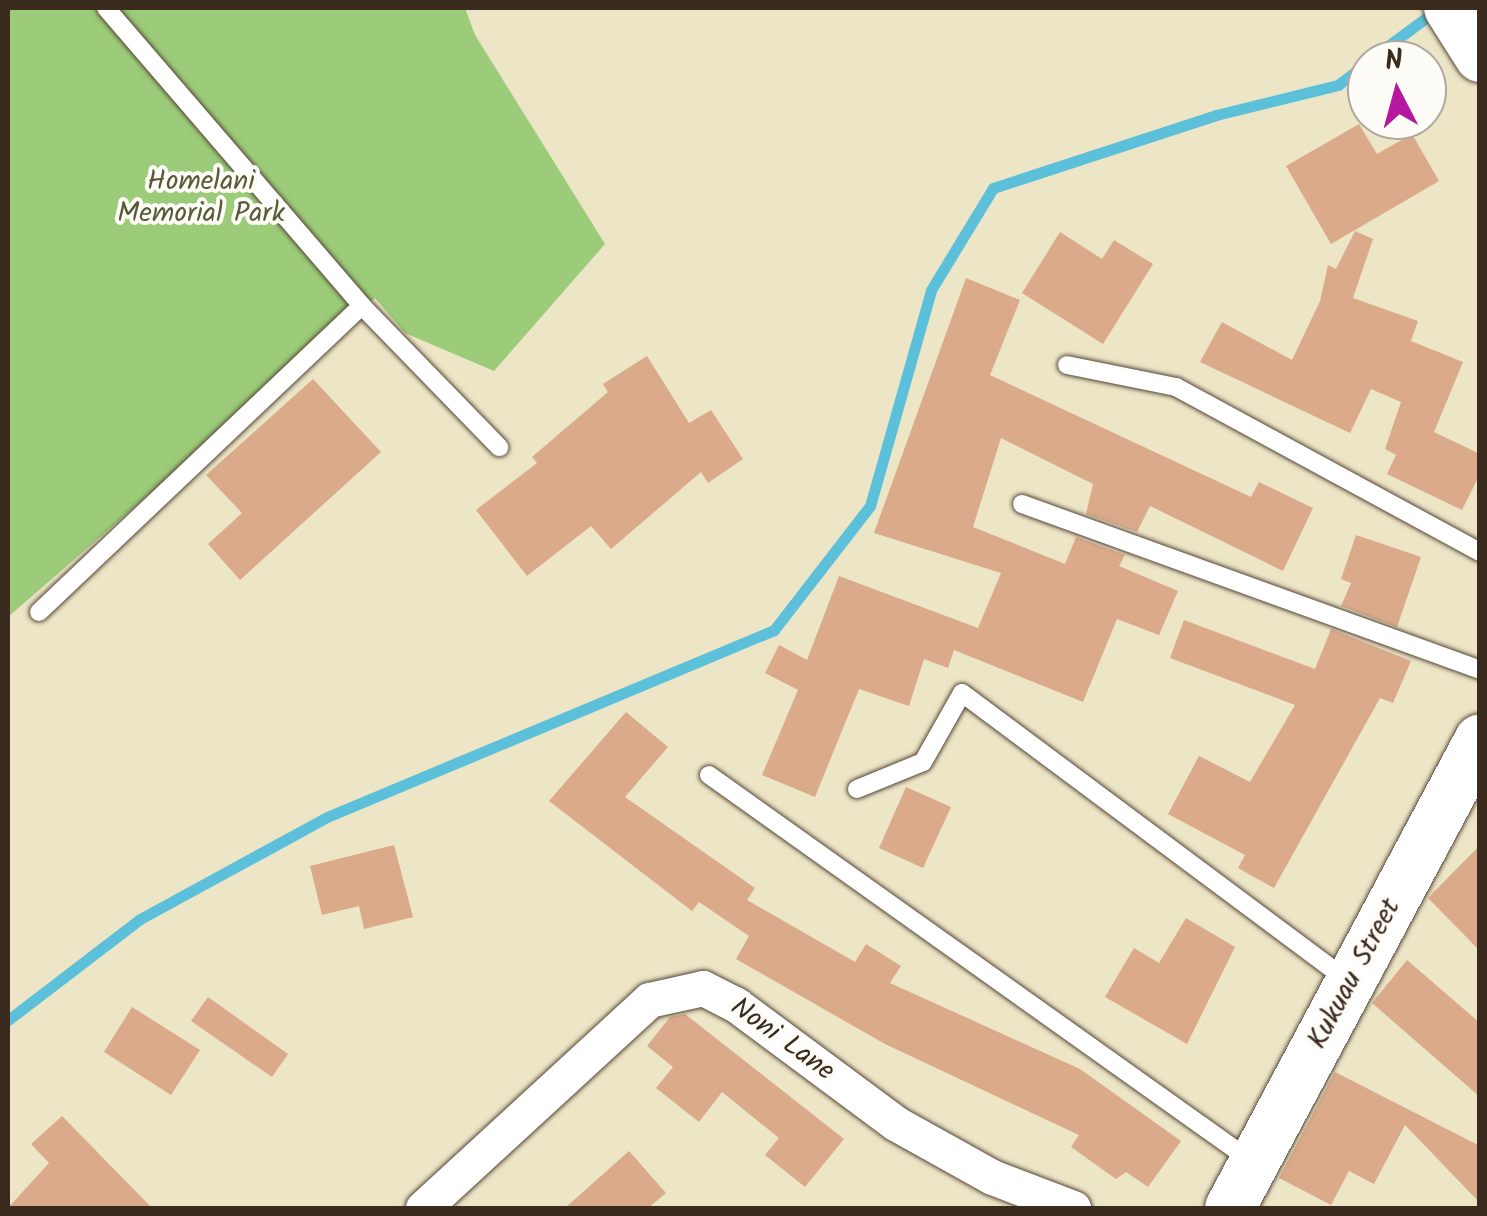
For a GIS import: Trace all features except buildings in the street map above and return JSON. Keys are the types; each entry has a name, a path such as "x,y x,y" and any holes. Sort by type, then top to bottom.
{"street":[{"path":"1449,8 1480,57"},
{"name":"Kukuau Street","path":"1230,1208 1480,739"},
{"name":"Noni Lane","path":"423,1208 649,1000 703,988 735,1004 894,1123 992,1177 1073,1208"}],"lane":[{"path":"106,8 362,306 499,447"},
{"path":"39,612 362,306"},
{"path":"1067,365 1176,387 1480,552"},
{"path":"1022,504 1480,670"},
{"path":"857,789 923,762 962,693 1350,982"},
{"path":"708,775 1254,1163"}],"green space":[{"name":"Homelani Memorial Park","path":"8,8 465,8 475,35 605,244 494,371 405,333 375,298 8,617"}],"waterway":[{"path":"1396,40 1438,9"},
{"path":"8,1020 140,919 327,817 774,630 870,506 931,290 993,188 1216,115 1338,85 1347,78"}]}
